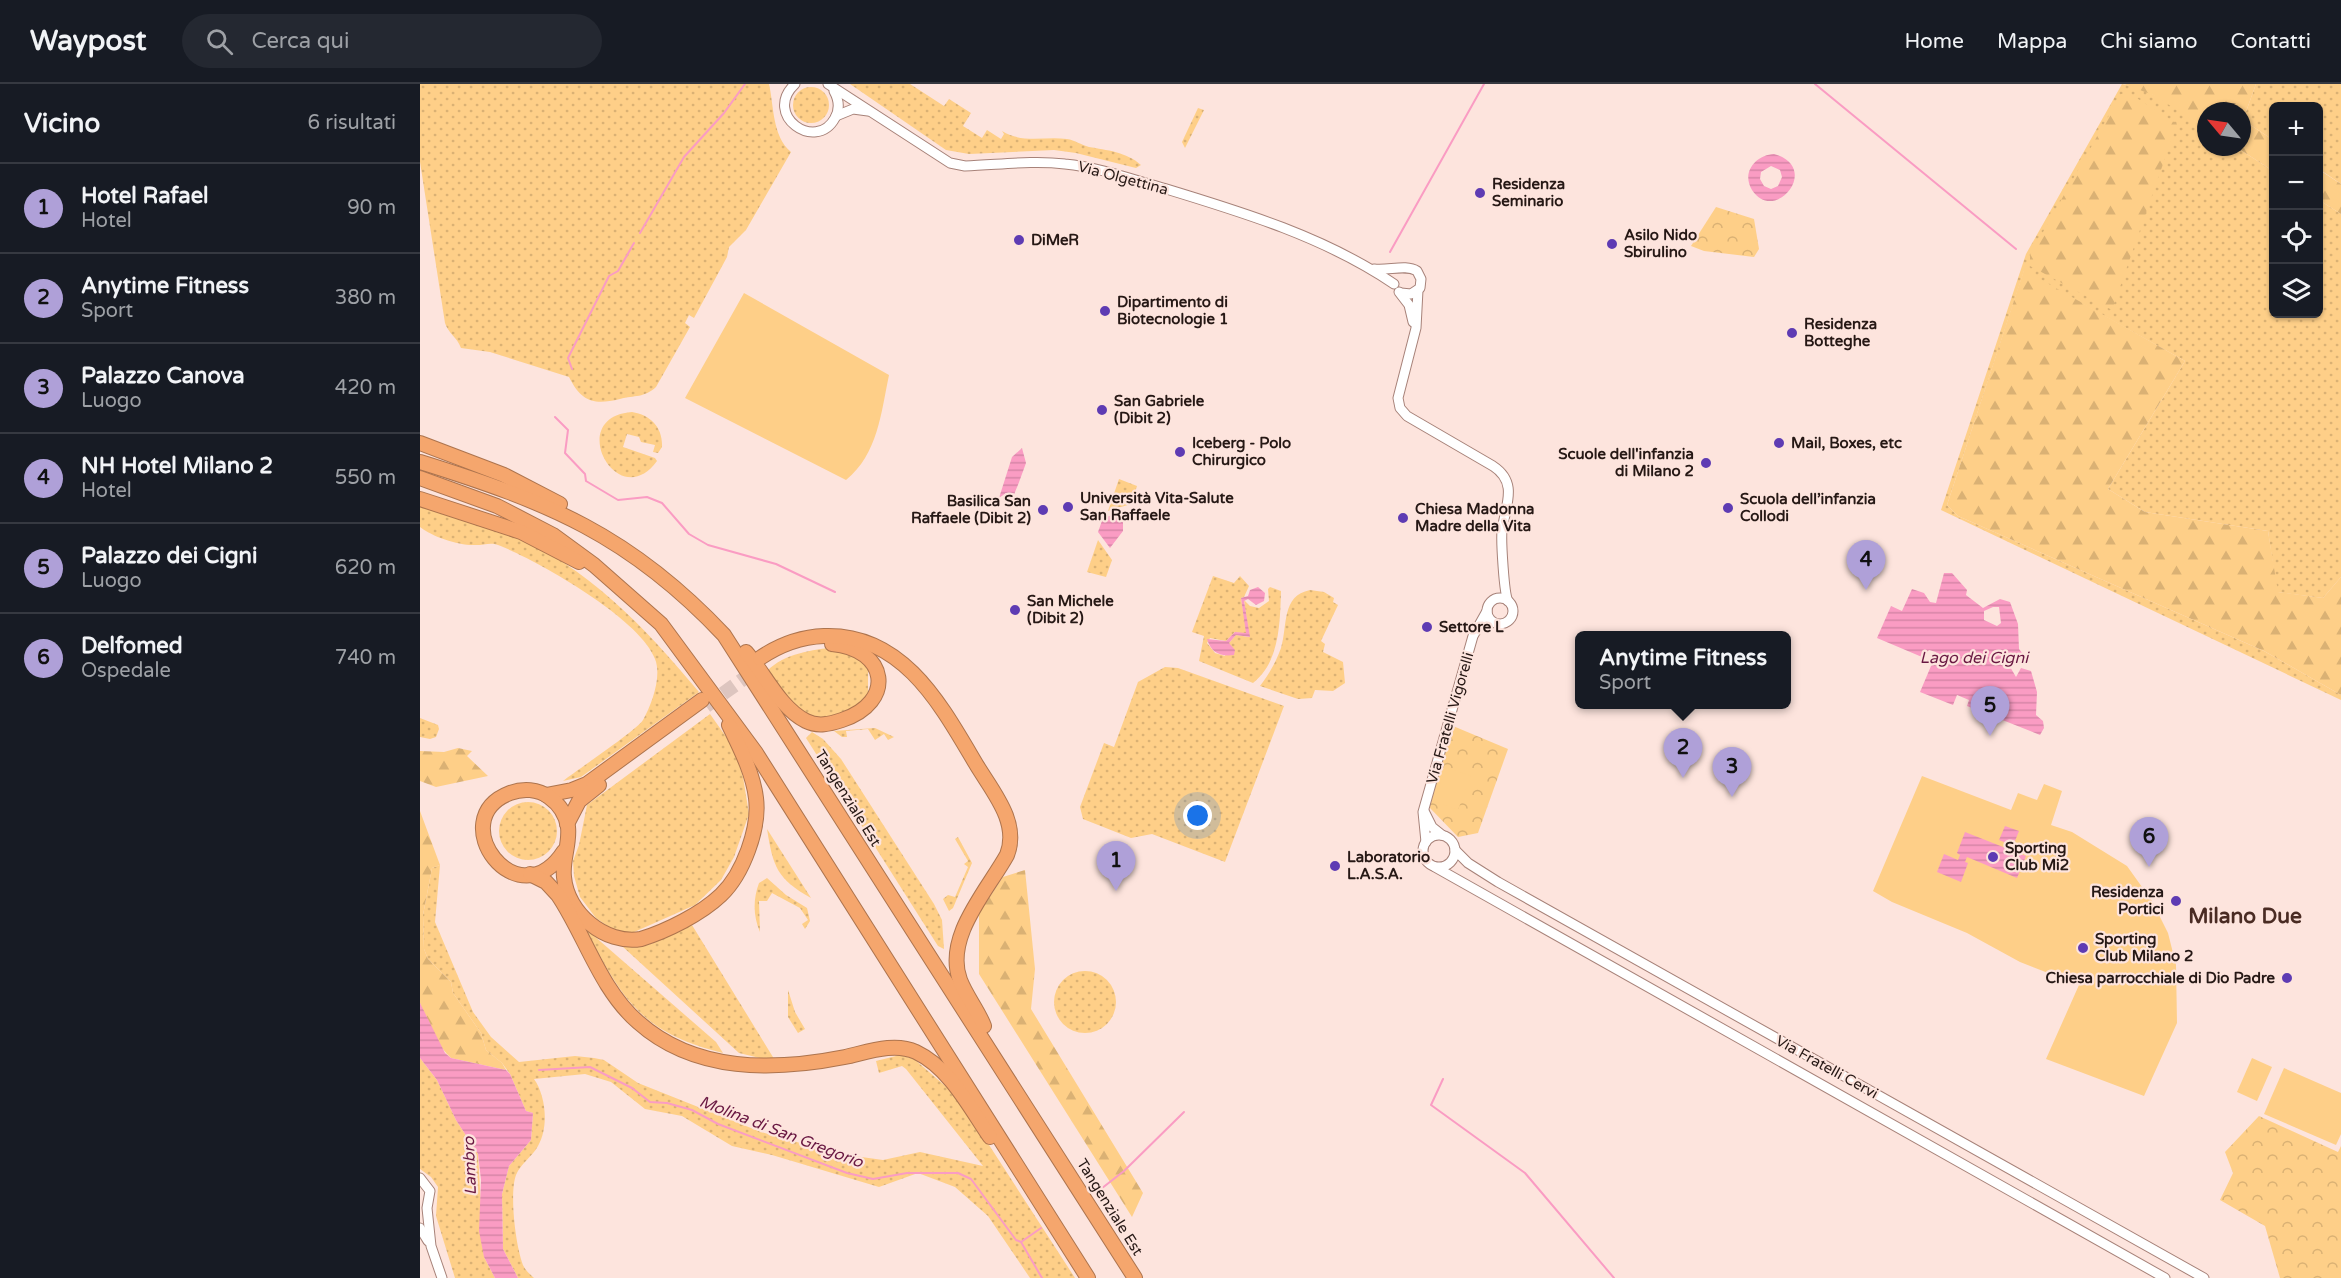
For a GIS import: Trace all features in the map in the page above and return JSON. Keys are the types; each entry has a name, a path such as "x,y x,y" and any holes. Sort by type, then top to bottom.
{"highway":[{"path":"420,443 515,480 562,505 596,530"},
{"name":"Tangenziale Est","path":"420,462 517,494 596,530 662,576 716,627 748,669 1135,1278"},
{"path":"420,478 527,521 568,545 661,624 715,693 756,753 1088,1278"},
{"path":"420,499 521,532 608,577"},
{"path":"716,627 722,629 741,646 786,704 808,722 825,725 856,715 869,705 878,687 878,674 872,661 861,651 848,646 823,644 803,647 762,661 797,640 828,636 854,638 893,655 912,670 938,700 1004,811 1010,826 1011,845 962,932 956,953 961,982 983,1024 987,1045"},
{"path":"564,851 549,868 530,874 513,873 495,862 485,844 484,823 490,809 506,795 521,790 546,795 568,791 587,784 704,703 586,794 577,804 567,824 564,881 572,901 596,928 619,939 637,940 652,935 704,908 723,893 753,838 757,808 749,770 715,693"},
{"path":"546,795 560,807 567,824"},
{"path":"530,874 546,882 558,895 621,1004 640,1024 671,1046 716,1061 777,1066 822,1062 891,1048 908,1048 922,1055 940,1070 952,1083 994,1144 1016,1162"}],"street":[{"path":"790,86 785,100 786,114 790,122 801,130 810,132 823,129 836,116 853,110 875,113"},
{"name":"Via Olgettina","path":"830,86 950,163 969,166 1058,163 1095,169 1252,217 1312,240 1372,269 1394,284"},
{"path":"830,86 838,105 836,116"},
{"path":"1415,333 1410,308 1394,284 1396,274 1408,267 1417,271 1421,279 1415,333 1399,394 1399,404 1407,416 1493,466 1504,476 1509,497 1502,533 1504,587 1513,609 1510,619 1504,623 1488,622 1478,628"},
{"name":"Via Olgettina","path":"1372,269 1401,269"},
{"path":"1401,293 1408,295 1418,290"},
{"path":"1495,622 1487,612 1504,587"},
{"path":"1497,599 1508,601"},
{"name":"Via Fratelli Vigorelli","path":"1425,842 1422,825 1423,809 1478,628 1487,612"},
{"path":"1423,809 1432,826 1449,838 1455,850 1451,862 1443,867 1435,867 1424,858 1425,842 1432,836 1442,835"},
{"name":"Via Fratelli Cervi","path":"1455,850 1465,861 1498,882 2204,1278"},
{"name":"Via Fratelli Cervi","path":"1435,867 2165,1278"},
{"path":"420,1178 429,1188 428,1216 431,1246"},
{"path":"420,1209 429,1200"},
{"path":"420,1228 431,1246 442,1278"}],"green space":[{"path":"420,84 769,84 777,129 780,138 791,152 746,230 729,247 727,257 694,318 689,315 685,323 690,327 652,391 639,396 596,402 584,397 569,377 490,352 461,348 445,323 420,162"},
{"path":"850,84 910,84 944,106 949,99 971,113 963,126 982,138 987,130 1001,139 1004,134 1002,131 1018,137 1073,140 1089,147 1123,154 1141,165 1136,168 1054,150 969,154 946,150"},
{"path":"2122,84 2155,96 2197,122 2197,156 2250,156 2269,168 2269,318 2323,318 2323,203 2341,214 2341,577 2323,598 2277,592 2268,531 2145,512 2108,489 2185,361 2024,271 1947,505 1958,516 2264,651 2341,695 2341,700 1941,510 2026,254"},
{"path":"2124,84 2256,84 2250,102 2197,102 2197,122 2153,95"},
{"path":"2256,84 2341,84 2341,184 2323,172 2323,102 2269,102 2269,137 2251,125 2250,102"},
{"path":"811,87 824,92 829,105 824,118 811,123 798,118 793,105 798,92"},
{"path":"2121,94 2132,95 2177,124 2112,310 2030,266 2030,255"},
{"path":"1198,108 1204,110 1185,148 1182,142"},
{"path":"2251,125 2269,137 2269,168 2250,156"},
{"path":"2323,172 2341,184 2341,214 2323,203"},
{"path":"1716,207 1754,219 1759,249 1754,257 1704,251 1691,246"},
{"path":"2024,270 2185,361 2108,489 2145,512 2268,531 2278,592 2323,598 2341,577 2341,695 2264,651 1958,516 1947,505"},
{"path":"744,293 889,375 872,445 857,470 846,480 685,398"},
{"path":"632,412 650,419 658,428 662,447 658,453 653,452 655,445 641,442 639,437 627,434 623,447 655,458 657,461 642,475 627,477 614,471 604,459 600,444 602,429 612,418"},
{"path":"1119,479 1137,486 1131,504 1108,511"},
{"path":"420,503 507,532 564,563 589,581 635,621 699,692 581,777 563,781 619,741 643,720 657,682 655,659 646,643 630,626 561,577 495,544 462,544 425,531 420,527"},
{"path":"1098,540 1112,560 1106,577 1087,572"},
{"path":"1213,576 1234,583 1240,576 1249,586 1244,597 1241,598 1247,634 1235,632 1226,641 1210,638 1207,643 1215,653 1225,656 1229,643 1236,635 1249,637 1244,600 1250,606 1259,608 1269,601 1268,589 1270,587 1281,591 1277,641 1269,664 1253,683 1199,661 1204,636 1192,632"},
{"path":"1310,590 1324,592 1334,598 1333,602 1338,605 1321,641 1325,644 1323,652 1343,662 1345,683 1333,691 1315,690 1312,698 1298,699 1260,686 1281,648 1290,605 1294,598"},
{"path":"836,647 860,658 868,666 868,696 854,707 836,715 826,718 807,716 800,712 767,671 790,656"},
{"path":"1165,667 1178,668 1284,706 1225,862 1152,834 1131,838 1083,819 1080,807 1104,743 1114,747 1138,682"},
{"path":"710,714 734,748 743,777 749,814 734,857 721,880 695,905 632,933 613,930 596,918 580,897 574,876 573,861 579,845 587,805"},
{"path":"420,718 438,725 436,737 430,739 420,737"},
{"path":"1453,726 1508,749 1478,833 1458,837 1429,807"},
{"path":"875,728 894,737 888,740 884,734 875,740 868,729 846,731 847,737 842,737 834,731"},
{"path":"812,732 823,739 841,759 934,904 942,920 944,949 938,946 806,738"},
{"path":"458,748 472,751 467,756 488,776 436,787 420,781 420,751 444,752"},
{"path":"1446,767 1471,776 1458,810 1434,801"},
{"name":"Sporting Club Milano 2","path":"1922,776 2011,810 2018,793 2037,800 2044,784 2062,791 2051,825 2072,832 2127,866 2152,901 2168,933 2176,965 2177,1023 2144,1096 2046,1059 2079,985 2020,962 1967,933 1892,902 1873,891"},
{"path":"522,802 534,802 549,810 557,825 557,837 549,852 534,860 522,860 507,852 499,837 499,825 507,810"},
{"path":"420,811 440,865 432,868 423,915 424,949 428,959 451,982 453,993 481,1033 486,1050 502,1063 506,1070 451,1058 436,1039 420,1003"},
{"path":"767,829 811,898 791,885 778,871"},
{"path":"958,837 972,863 953,908 949,911 943,899 948,895 955,897 968,867 964,864 968,861 955,839"},
{"path":"440,865 435,922 473,1012 491,1037 519,1062 575,1056 604,1060 638,1083 761,1132 840,1154 883,1160 920,1152 983,1166 906,1069 902,1066 879,1073 876,1061 900,1055 914,1059 958,1097 1075,1278 1030,1278 988,1216 955,1187 918,1173 879,1187 772,1155 732,1146 682,1116 645,1109 611,1082 585,1074 534,1079 541,1094 545,1112 544,1130 538,1146 516,1175 513,1195 518,1248 525,1268 534,1278 518,1278 503,1249 502,1194 509,1166 531,1140 533,1113 526,1111 510,1074 502,1063 486,1050 481,1033 453,993 451,982 428,959 424,949 423,915 432,868"},
{"path":"1025,870 1035,969 1031,1009 1143,1193 1132,1217 979,974 979,913 1003,877"},
{"path":"767,878 786,895 807,908 810,921 805,929 802,924 808,920 800,908 772,893 767,901 759,901 760,932 755,914 755,901 759,883"},
{"path":"692,925 776,1062 739,1053 622,946 651,944"},
{"path":"585,928 716,1042 723,1053 672,1035 637,1010 611,975"},
{"path":"1085,971 1102,976 1107,980 1111,985 1116,1002 1111,1019 1107,1024 1102,1028 1085,1033 1068,1028 1063,1024 1059,1019 1054,1002 1059,985 1063,980 1068,976"},
{"path":"788,990 795,1012 805,1029 798,1033 788,1017"},
{"path":"420,1058 437,1080 456,1120 478,1154 484,1257 495,1278 455,1278 436,1216 438,1187 431,1177 420,1169"},
{"path":"2252,1058 2272,1067 2257,1101 2237,1092"},
{"path":"2284,1068 2341,1093 2341,1134 2336,1145 2264,1114"},
{"path":"2259,1116 2338,1152 2341,1146 2341,1278 2280,1278 2265,1226 2220,1200 2233,1173 2225,1152"}],"water":[{"path":"1774,154 1788,161 1794,170 1794,180 1790,190 1782,197 1772,201 1762,199 1752,190 1748,177 1756,161","holes":["1771,166 1780,170 1782,177 1778,186 1771,189 1764,186 1760,179 1761,172"]},
{"path":"1022,448 1026,463 1014,495 1010,501 1006,493 999,498 1012,457"},
{"path":"1123,512 1123,531 1110,548 1098,532 1103,518"},
{"name":"Lago dei Cigni","path":"1944,573 1952,573 1967,590 1966,595 1983,608 2000,599 2010,602 2018,624 2019,649 2023,654 2019,664 2009,665 2016,677 2021,668 2031,671 2037,692 2036,715 2043,721 2044,728 2040,735 1967,706 1969,700 1957,695 1953,705 1920,692 1931,666 1938,661 1936,652 1929,650 1922,657 1877,638 1891,606 1902,611 1912,589 1924,593 1930,602 1936,603","holes":["1999,607 2001,623 1997,626 1984,620 1984,611"]},
{"path":"1258,587 1265,593 1264,601 1256,605 1248,599 1244,601 1250,637 1236,635 1229,643 1235,650 1234,655 1217,653 1211,648 1207,639 1226,641 1235,632 1246,633 1241,598 1248,596 1250,590"},
{"path":"2005,826 2019,831 2013,846 1999,840"},
{"name":"Sporting Club Mi2","path":"1965,832 2026,856 2017,878 1967,857 1965,862 1968,863 1961,882 1937,872 1944,854 1958,860 1960,855 1957,853"},
{"path":"420,1003 445,1053 451,1058 506,1070 510,1074 526,1111 533,1113 531,1140 509,1166 502,1194 503,1249 518,1278 495,1278 484,1257 479,1231 481,1180 478,1154 456,1120 437,1080 420,1058"}],"waterway":[{"path":"640,233 684,157 724,113 745,84"},
{"path":"1390,252 1484,84"},
{"path":"1815,84 2016,249"},
{"path":"572,369 568,358 609,276 618,271 634,243"},
{"path":"555,417 568,430 565,453 585,474 586,481 618,500 647,497 662,503 689,534 708,545 776,564 835,592"},
{"name":"Molina di San Gregorio","path":"539,1070 590,1067 632,1088 650,1102 667,1103 692,1110 718,1124 847,1173 873,1179 907,1173 958,1173 971,1179 1016,1240 1021,1242 1042,1278"},
{"path":"1443,1079 1431,1105 1525,1173 1614,1278"},
{"path":"1097,1192 1124,1171 1184,1112"},
{"path":"1021,1242 1041,1228"}],"tunnel":[{"path":"706,706 764,664"}],"place":[{"name":"Residenza Seminario","path":"1480,193"},
{"name":"DiMeR","path":"1019,240"},
{"name":"Asilo Nido Sbirulino","path":"1612,244"},
{"name":"Dipartimento di Biotecnologie 1","path":"1105,311"},
{"name":"Residenza Botteghe","path":"1792,333"},
{"name":"San Gabriele (Dibit 2)","path":"1102,410"},
{"name":"Mail, Boxes, etc","path":"1779,443"},
{"name":"Iceberg - Polo Chirurgico","path":"1180,452"},
{"name":"Scuole dell'infanzia di Milano 2","path":"1706,463"},
{"name":"Università Vita-Salute San Raffaele","path":"1068,507"},
{"name":"Scuola dell’infanzia Collodi","path":"1728,508"},
{"name":"Basilica San Raffaele (Dibit 2)","path":"1043,510"},
{"name":"Chiesa Madonna Madre della Vita","path":"1403,518"},
{"name":"NH Hotel Milano 2","path":"1866,590"},
{"name":"San Michele (Dibit 2)","path":"1015,610"},
{"name":"Settore L","path":"1427,627"},
{"name":"Palazzo dei Cigni","path":"1990,736"},
{"name":"Anytime Fitness","path":"1683,778"},
{"name":"Palazzo Canova","path":"1732,797"},
{"name":"Sporting Club Mi2","path":"1993,857"},
{"name":"Laboratorio L.A.S.A.","path":"1335,866"},
{"name":"Delfomed","path":"2149,867"},
{"name":"Hotel Rafael","path":"1116,891"},
{"name":"Residenza Portici","path":"2176,901"},
{"name":"Sporting Club Milano 2","path":"2083,948"},
{"name":"Chiesa parrocchiale di Dio Padre","path":"2287,978"}],"district":[{"name":"Milano Due","path":"2245,916"}],"water label":[{"name":"Lambro","path":"470,1166"}]}
